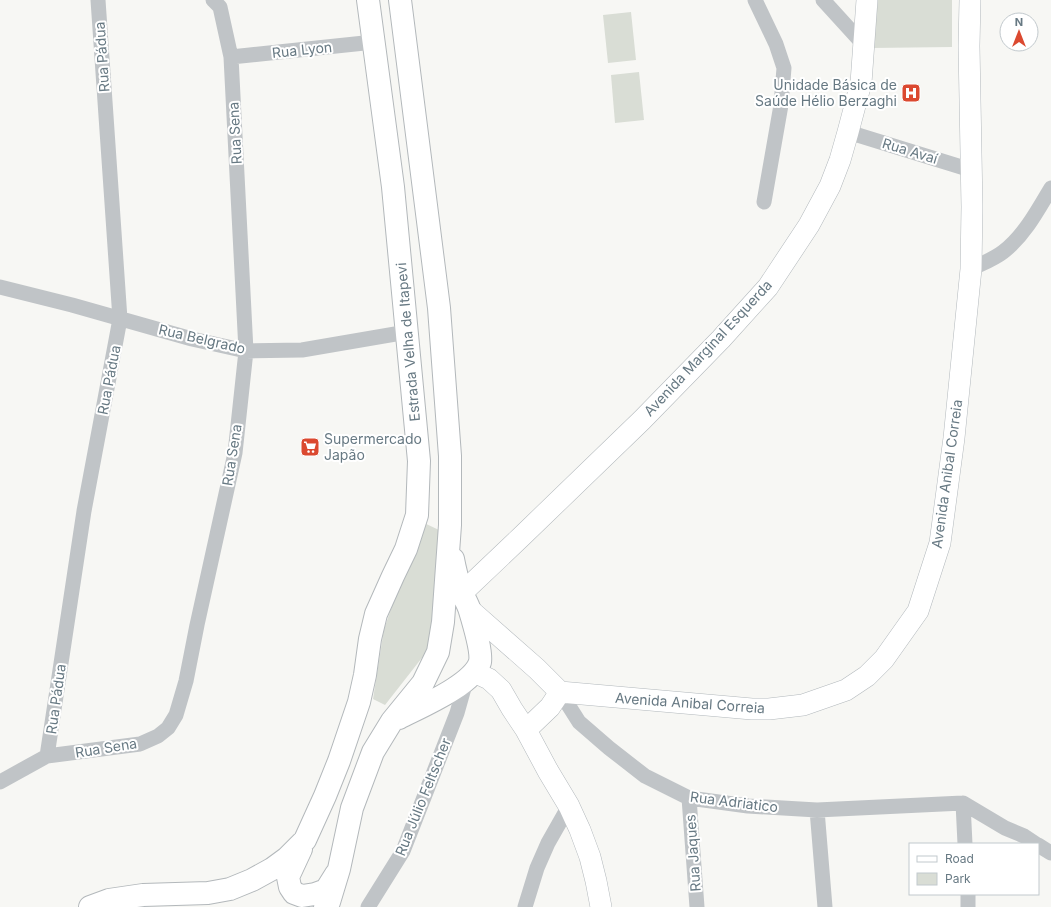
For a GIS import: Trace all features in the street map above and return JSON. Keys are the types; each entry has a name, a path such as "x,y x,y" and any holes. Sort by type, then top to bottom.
{"main road":[{"name":"Estrada Velha de Itapevi","path":"90,907 109,900 143,895 208,893 230,890 272,869 287,858 305,840 339,761 359,702 376,614 406,549 417,515 420,460 393,187 368,0"},
{"path":"325,907 329,902 339,869 352,808 373,752 392,721 423,683 438,652 443,622 450,525 450,456 439,308 400,0"},
{"name":"Avenida Marginal Esquerda","path":"466,601 522,536 642,420 721,339 768,287 810,225 830,186 840,160 848,132 860,83 867,0"},
{"name":"Avenida Anibal Correia","path":"560,692 752,710 803,705 846,690 867,676 884,659 918,611 940,543 954,438 970,269 972,208 969,46 970,0"},
{"path":"392,721 448,693 470,676 480,662 480,654 466,601 448,544"},
{"name":"Rua Adriatico","path":"466,601 560,692"},
{"path":"470,676 490,679 501,690 526,730 569,806 580,830 590,858 601,907"},
{"path":"526,730 550,707 560,692"},
{"path":"305,840 288,877 290,887 294,893 302,896 315,894 326,890 339,869"}],"street":[{"name":"Rua Pádua","path":"47,756 84,511 120,319 98,0"},
{"name":"Rua Sena","path":"0,782 47,756 140,744 158,736 168,728 176,715 186,681 235,453 246,351 231,57 220,7 213,0"},
{"path":"755,0 776,44 784,68 781,105 764,202"},
{"path":"823,0 864,45"},
{"name":"Rua Lyon","path":"231,57 374,42"},
{"name":"Rua Avaí","path":"848,132 971,170"},
{"path":"970,269 1003,252 1018,237 1029,224 1051,188"},
{"name":"Rua Belgrado","path":"0,287 72,305 192,339 246,351 302,350 407,332"},
{"name":"Rua Júlio Feltscher","path":"368,907 403,851 470,676"},
{"name":"Rua Adriatico","path":"560,692 579,722 608,748 645,776 689,798 748,806 817,810 963,803"},
{"name":"Rua Jaques","path":"689,798 697,907"},
{"path":"963,803 965,843"},
{"path":"963,803 1034,843"},
{"path":"525,907 537,868 548,843 569,806"},
{"path":"817,810 824,907"},
{"path":"1039,846 1051,853"},
{"path":"968,895 968,907"}],"green space":[{"path":"878,0 952,0 952,47 872,48"},
{"path":"631,12 636,60 608,63 603,15"},
{"path":"639,72 644,120 615,123 611,75"},
{"path":"422,522 439,530 432,645 385,705 373,699 384,629"}],"place":[{"name":"Unidade Básica de Saúde Hélio Berzaghi","path":"911,93"},
{"name":"Supermercado Japão","path":"310,447"}]}
